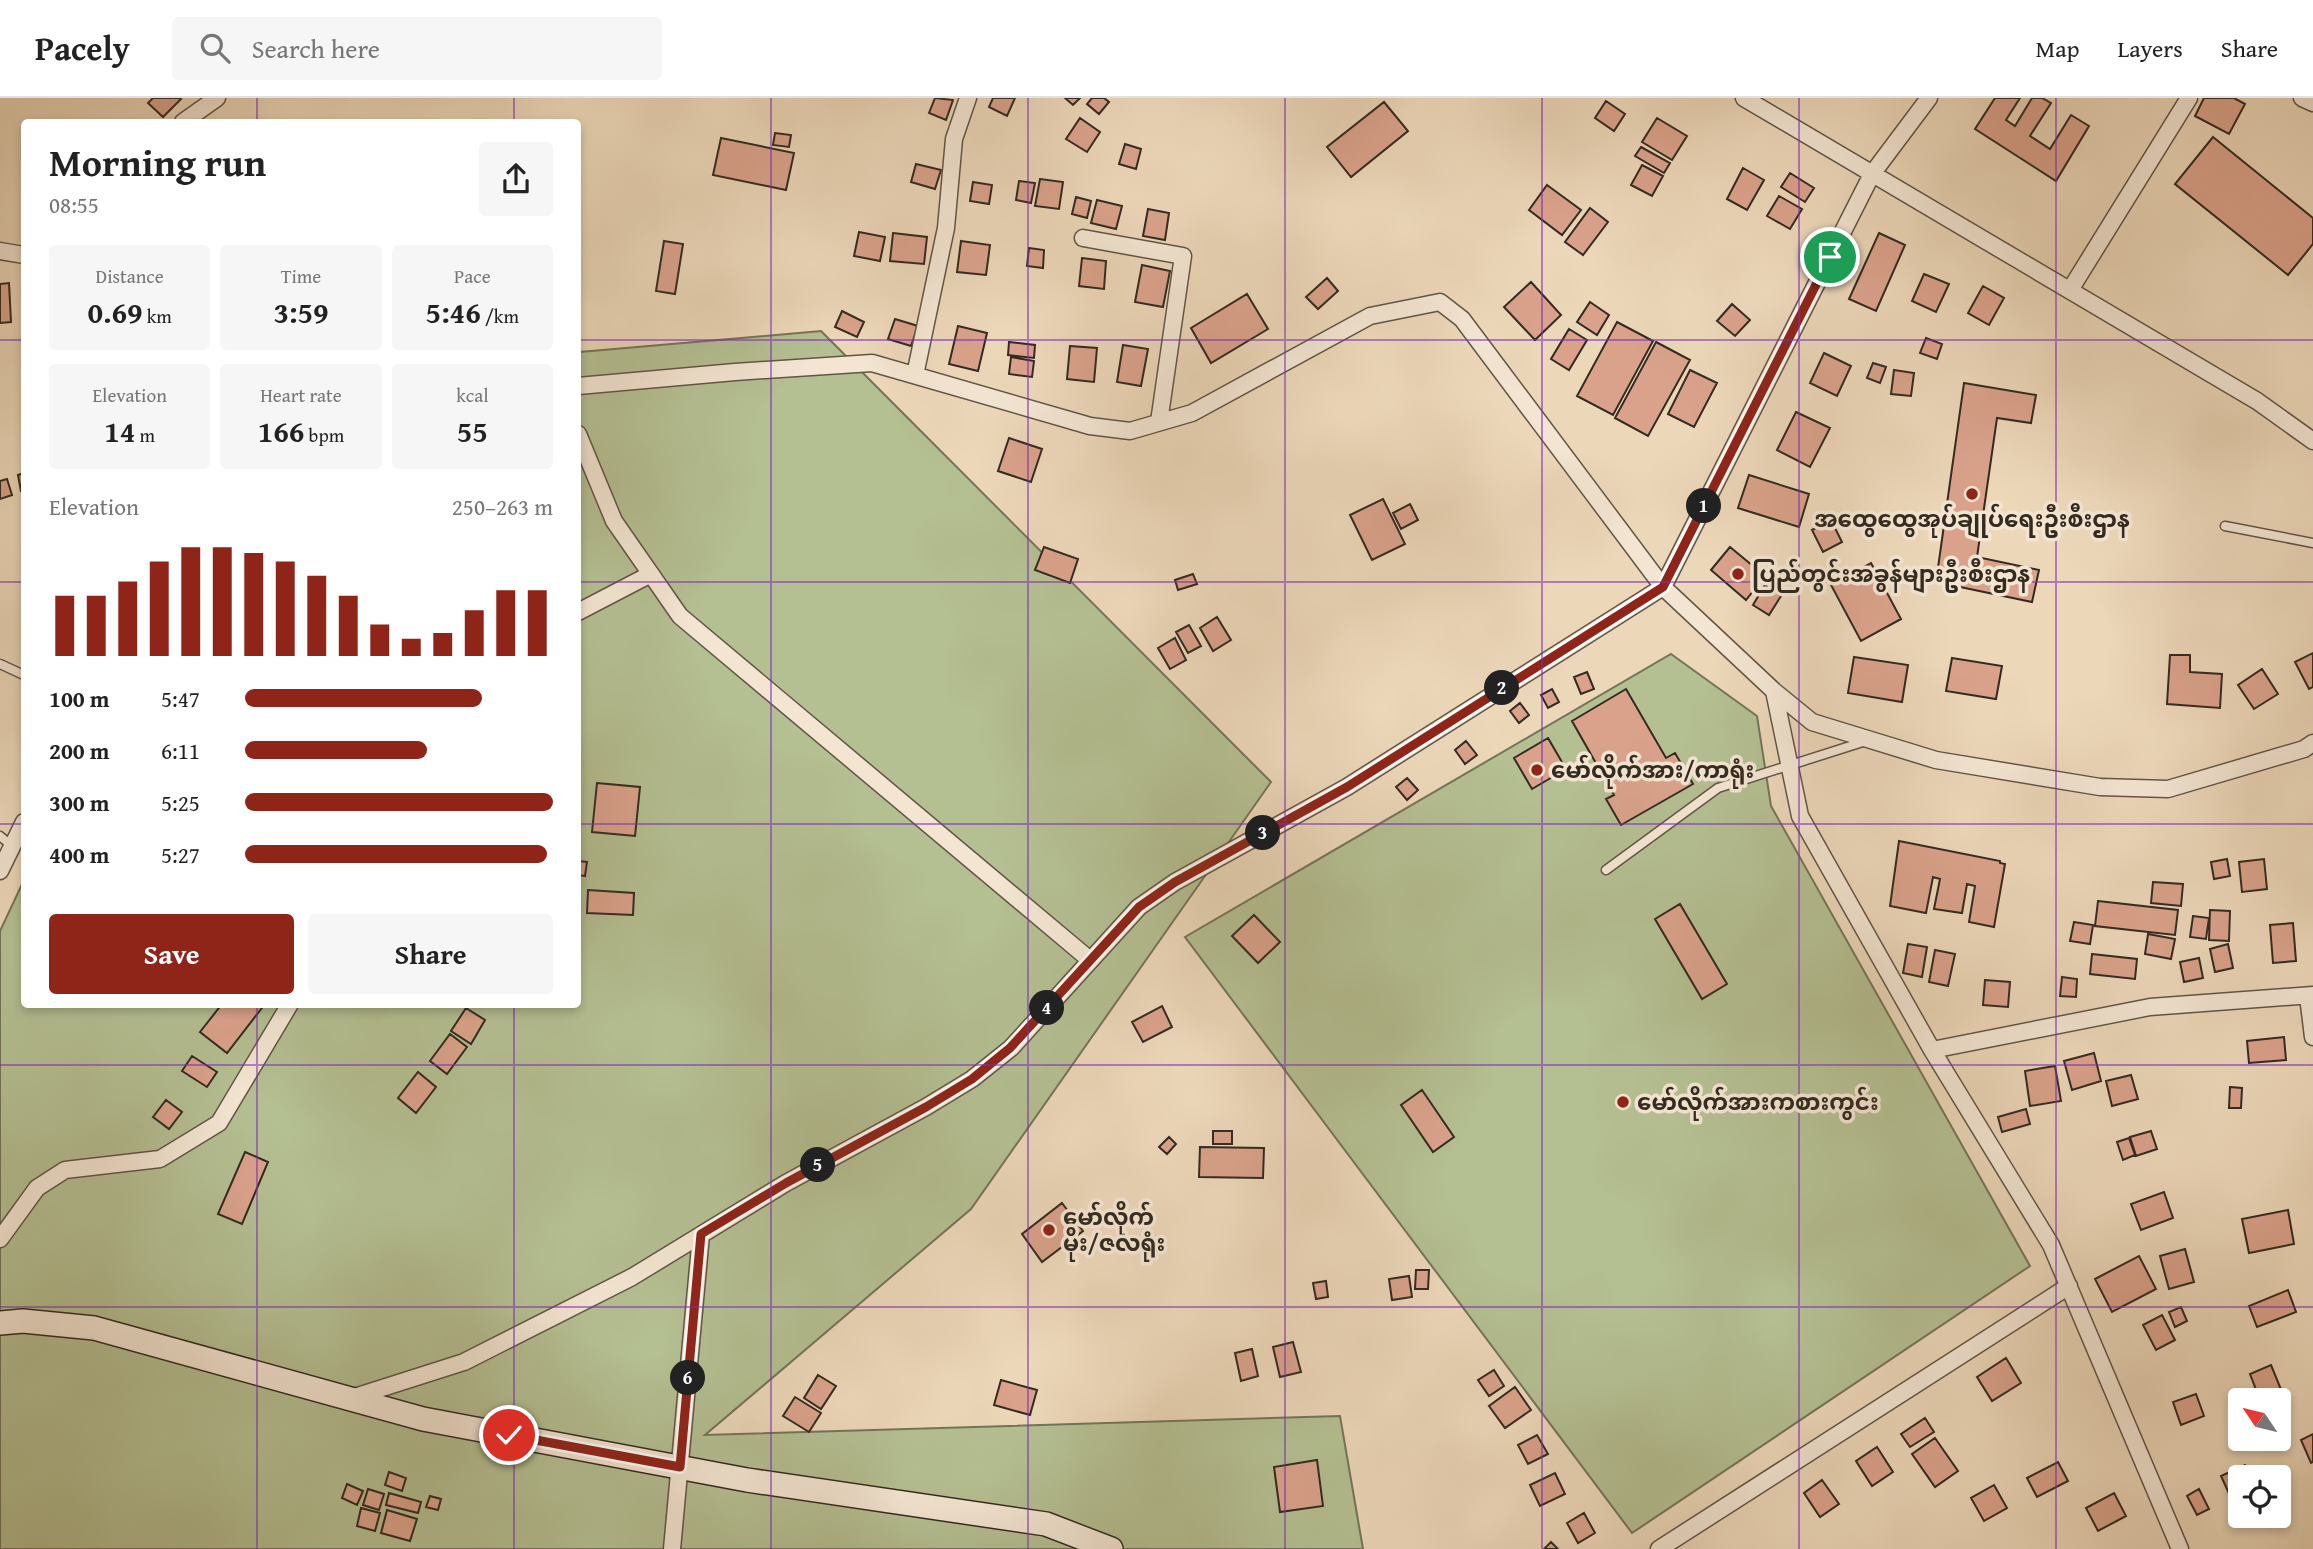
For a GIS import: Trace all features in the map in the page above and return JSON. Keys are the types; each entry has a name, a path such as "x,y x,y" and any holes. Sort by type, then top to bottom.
{"main road":[{"path":"0,1323 23,1321 94,1328 423,1419 747,1480 1046,1524 1111,1549"}],"street":[{"path":"187,119 217,98"},
{"path":"915,375 946,228 954,139 968,98"},
{"path":"1744,98 2257,401 2313,441"},
{"path":"348,1398 464,1362 632,1277 786,1183 972,1079 1010,1048 1139,907 1175,882 1347,787 1663,587 1872,174 1929,98"},
{"path":"2070,290 2189,98"},
{"path":"2302,98 2313,103"},
{"path":"1083,238 1183,256 1159,422"},
{"path":"0,251 21,254"},
{"path":"581,386 872,363 1090,426 1130,431 1192,413 1370,316 1440,302 1462,319 1663,587 1774,691 1812,722 1936,760 2101,787 2168,789 2304,749 2313,743"},
{"path":"581,441 614,521 680,616 1090,960"},
{"path":"581,610 651,574"},
{"path":"1774,691 1800,816 1931,1050 2051,1245 2180,1549"},
{"path":"0,871 6,841 21,825"},
{"path":"1931,1050 2150,1007 2310,995 2313,1037"},
{"path":"0,1239 37,1188 65,1170 160,1159 219,1123 288,1008"},
{"path":"672,1549 701,1234"},
{"path":"1659,1549 2069,1286"}],"lane":[{"path":"2225,526 2313,543"},
{"path":"0,664 21,674"},
{"path":"1606,870 1718,788 1870,740"}],"green space":[{"path":"821,331 1271,782 971,1209 705,1435 1340,1416 1363,1549 0,1549 0,931 21,886 21,1008 581,1008 581,352"},
{"name":"မော်လိုက်အားကစားကွင်း","path":"1671,654 1757,716 1771,806 2030,1266 1632,1533 1185,937"}],"building":[{"path":"153,98 181,99 163,117 148,103"},
{"path":"935,98 953,100 946,120 929,113"},
{"path":"993,98 1015,98 1007,116 989,107"},
{"path":"1065,98 1080,98 1073,105"},
{"path":"1092,98 1104,98 1109,102 1099,114 1087,104"},
{"path":"1995,98 2020,98 2006,120 2015,126 2032,98 2042,98 2051,103 2030,136 2050,149 2071,115 2089,126 2056,181 1975,129"},
{"path":"2204,98 2234,98 2245,104 2229,134 2195,116"},
{"path":"1606,101 1625,114 1614,131 1595,118"},
{"path":"1384,102 1408,131 1351,177 1327,147"},
{"path":"1080,118 1100,132 1087,152 1066,139"},
{"path":"1657,118 1687,136 1672,160 1642,142"},
{"path":"775,133 791,135 789,147 773,145"},
{"path":"2213,137 2313,218 2313,244 2288,275 2175,184"},
{"path":"721,138 794,153 786,190 713,175"},
{"path":"1125,144 1141,149 1136,169 1119,164"},
{"path":"1641,147 1670,163 1664,173 1635,156"},
{"path":"916,164 941,170 935,189 911,182"},
{"path":"1642,165 1663,176 1652,196 1631,185"},
{"path":"1743,168 1764,180 1747,210 1727,199"},
{"path":"1790,173 1814,188 1805,202 1781,187"},
{"path":"1040,179 1063,182 1059,209 1035,206"},
{"path":"1019,181 1035,183 1031,203 1016,200"},
{"path":"973,182 992,185 989,204 970,201"},
{"path":"1547,185 1581,210 1562,235 1529,210"},
{"path":"1779,196 1802,209 1790,229 1767,216"},
{"path":"1076,197 1091,201 1087,218 1072,214"},
{"path":"1097,200 1122,206 1116,229 1091,223"},
{"path":"1590,208 1608,222 1583,255 1565,242"},
{"path":"1148,209 1169,213 1165,240 1143,236"},
{"path":"859,232 885,237 880,261 854,256"},
{"path":"893,233 927,237 924,264 890,261"},
{"path":"1879,233 1905,245 1876,311 1849,299"},
{"path":"664,241 683,244 675,294 656,291"},
{"path":"961,241 990,245 986,275 957,272"},
{"path":"1029,248 1044,250 1043,268 1027,266"},
{"path":"1082,258 1106,261 1104,289 1079,286"},
{"path":"1142,265 1170,271 1163,307 1135,302"},
{"path":"1924,274 1949,284 1936,312 1912,301"},
{"path":"1327,278 1338,291 1318,309 1306,297"},
{"path":"1531,282 1561,315 1535,340 1504,307"},
{"path":"9,283 11,322 0,323 0,284"},
{"path":"1983,286 2004,298 1989,325 1968,313"},
{"path":"1247,294 1268,329 1211,363 1191,328"},
{"path":"1590,302 1609,315 1597,335 1577,322"},
{"path":"1732,304 1750,320 1735,336 1717,321"},
{"path":"842,311 864,322 857,337 835,327"},
{"path":"895,319 918,326 911,346 888,339"},
{"path":"1617,322 1653,341 1613,415 1577,396"},
{"path":"958,326 987,333 978,371 949,364"},
{"path":"1569,329 1587,340 1569,370 1551,359"},
{"path":"1926,338 1942,344 1937,359 1920,353"},
{"path":"1009,342 1035,345 1034,358 1008,355"},
{"path":"1656,342 1690,360 1648,436 1615,418"},
{"path":"1123,345 1148,349 1141,386 1117,382"},
{"path":"1070,346 1097,348 1094,382 1067,379"},
{"path":"1824,353 1851,366 1837,396 1810,383"},
{"path":"1011,357 1034,361 1032,377 1009,374"},
{"path":"1873,363 1886,367 1880,383 1867,378"},
{"path":"1690,370 1717,383 1694,427 1668,414"},
{"path":"1894,370 1914,373 1911,396 1891,394"},
{"path":"1964,383 2036,395 2031,423 1997,418 1977,557 2039,570 2032,602 1936,582"},
{"path":"1796,412 1830,428 1810,467 1777,450"},
{"path":"1009,438 1042,449 1031,482 998,471"},
{"path":"1749,475 1809,494 1799,527 1738,508"},
{"path":"7,479 12,495 0,499 0,481"},
{"path":"1383,499 1405,544 1372,560 1350,515"},
{"path":"1410,504 1418,520 1401,529 1393,513"},
{"path":"1831,520 1842,542 1823,552 1812,530"},
{"path":"1044,547 1078,559 1070,583 1035,570"},
{"path":"1730,547 1765,576 1746,600 1711,570"},
{"path":"1871,563 1901,619 1861,641 1831,585"},
{"path":"1193,574 1197,584 1178,590 1175,580"},
{"path":"1765,585 1781,596 1769,615 1753,605"},
{"path":"1217,617 1231,640 1213,651 1200,628"},
{"path":"1189,625 1201,646 1188,653 1176,632"},
{"path":"1175,638 1186,660 1170,669 1158,648"},
{"path":"2313,653 2313,687 2309,689 2295,662"},
{"path":"2170,655 2190,655 2190,672 2222,674 2220,708 2167,704"},
{"path":"1854,657 1908,665 1902,702 1848,693"},
{"path":"1952,658 2002,666 1996,699 1946,691"},
{"path":"2262,669 2278,694 2254,709 2238,685"},
{"path":"1587,672 1594,689 1581,694 1574,677"},
{"path":"1552,689 1559,702 1548,708 1541,695"},
{"path":"1626,689 1666,758 1675,753 1693,784 1621,825 1606,799 1614,795 1572,721"},
{"path":"1520,703 1529,715 1519,723 1510,711"},
{"path":"1548,738 1566,769 1532,789 1514,758"},
{"path":"1466,741 1477,755 1465,764 1455,750"},
{"path":"1407,778 1418,790 1407,800 1396,787"},
{"path":"597,783 640,787 635,836 592,832"},
{"path":"1899,841 2005,864 1994,927 1969,922 1975,886 1967,884 1962,913 1934,909 1940,879 1933,877 1926,913 1890,906"},
{"path":"2227,859 2230,876 2214,879 2211,862"},
{"path":"2264,859 2267,889 2242,892 2239,862"},
{"path":"581,861 587,862 585,876 581,875"},
{"path":"2153,882 2183,884 2181,906 2151,903"},
{"path":"588,890 634,893 633,915 587,913"},
{"path":"2098,901 2178,910 2175,935 2095,926"},
{"path":"1680,904 1727,984 1702,999 1655,919"},
{"path":"2210,910 2230,911 2229,941 2209,940"},
{"path":"1254,915 1280,942 1258,963 1232,936"},
{"path":"2193,916 2209,918 2206,939 2190,937"},
{"path":"2074,922 2093,925 2090,944 2070,941"},
{"path":"2293,923 2296,961 2273,963 2270,925"},
{"path":"2148,934 2175,939 2171,959 2145,954"},
{"path":"1908,944 1927,947 1922,977 1903,973"},
{"path":"2228,944 2233,968 2215,972 2210,949"},
{"path":"1935,950 1955,954 1948,986 1929,982"},
{"path":"2092,954 2137,959 2135,979 2090,974"},
{"path":"2199,958 2203,978 2184,982 2180,962"},
{"path":"2062,977 2077,979 2076,997 2060,996"},
{"path":"1985,980 2010,982 2008,1007 1983,1005"},
{"path":"1162,1006 1172,1027 1143,1042 1132,1022"},
{"path":"219,1008 262,1008 227,1053 200,1032"},
{"path":"466,1008 485,1020 471,1044 451,1031"},
{"path":"450,1034 467,1047 447,1074 430,1061"},
{"path":"2284,1037 2286,1060 2249,1063 2247,1041"},
{"path":"2094,1053 2101,1081 2072,1090 2064,1061"},
{"path":"192,1056 217,1072 207,1087 182,1071"},
{"path":"2055,1066 2061,1101 2030,1106 2025,1071"},
{"path":"418,1072 436,1087 416,1113 398,1098"},
{"path":"2131,1075 2138,1099 2112,1106 2106,1081"},
{"path":"2230,1087 2242,1088 2241,1108 2229,1108"},
{"path":"1422,1090 1454,1137 1433,1152 1401,1105"},
{"path":"166,1100 182,1112 169,1129 153,1117"},
{"path":"2026,1109 2030,1124 2002,1132 1998,1117"},
{"path":"1213,1131 1232,1131 1232,1144 1213,1144"},
{"path":"2151,1131 2157,1149 2136,1156 2130,1137"},
{"path":"1169,1137 1176,1144 1167,1154 1159,1147"},
{"path":"2129,1138 2135,1155 2123,1160 2117,1142"},
{"path":"1200,1147 1264,1148 1263,1178 1199,1177"},
{"path":"245,1152 268,1162 242,1224 218,1214"},
{"path":"2164,1192 2173,1218 2141,1230 2131,1204"},
{"path":"1062,1203 1083,1231 1042,1262 1022,1234"},
{"path":"2288,1210 2294,1244 2249,1253 2242,1219"},
{"path":"2185,1249 2194,1282 2169,1289 2160,1256"},
{"path":"2139,1256 2156,1289 2112,1312 2095,1279"},
{"path":"1416,1270 1429,1270 1428,1289 1415,1289"},
{"path":"1409,1276 1412,1297 1392,1300 1389,1279"},
{"path":"1326,1281 1328,1297 1316,1299 1313,1283"},
{"path":"2288,1290 2296,1312 2257,1327 2249,1306"},
{"path":"2181,1307 2187,1321 2175,1327 2169,1312"},
{"path":"2162,1315 2175,1340 2156,1350 2143,1325"},
{"path":"1293,1342 1301,1372 1280,1377 1273,1347"},
{"path":"1252,1349 1258,1376 1241,1381 1235,1353"},
{"path":"2006,1358 2021,1383 1992,1401 1977,1377"},
{"path":"2271,1365 2280,1388 2255,1388 2250,1374"},
{"path":"1494,1370 1504,1386 1489,1396 1478,1380"},
{"path":"818,1375 836,1386 821,1409 804,1398"},
{"path":"1001,1380 1037,1390 1030,1415 994,1405"},
{"path":"1515,1387 1531,1410 1505,1428 1489,1406"},
{"path":"2196,1394 2204,1416 2181,1425 2173,1402"},
{"path":"795,1397 821,1413 809,1432 783,1416"},
{"path":"1925,1418 1934,1432 1910,1447 1901,1434"},
{"path":"2313,1434 2313,1462 2311,1463 2301,1440"},
{"path":"1537,1435 1548,1454 1528,1464 1518,1445"},
{"path":"1935,1438 1958,1471 1935,1487 1912,1454"},
{"path":"1877,1447 1893,1472 1872,1486 1856,1461"},
{"path":"1317,1460 1323,1506 1280,1512 1274,1467"},
{"path":"2058,1462 2068,1481 2037,1497 2027,1478"},
{"path":"389,1472 406,1478 402,1491 385,1485"},
{"path":"1555,1473 1565,1494 1540,1506 1530,1485"},
{"path":"2228,1473 2228,1491 2221,1476"},
{"path":"1822,1480 1839,1504 1820,1517 1804,1493"},
{"path":"347,1484 363,1491 357,1505 342,1498"},
{"path":"1994,1485 2007,1508 1984,1521 1971,1498"},
{"path":"368,1489 384,1494 379,1510 363,1505"},
{"path":"2199,1489 2209,1509 2197,1515 2187,1496"},
{"path":"389,1493 421,1502 418,1513 386,1505"},
{"path":"2114,1493 2126,1516 2098,1531 2086,1508"},
{"path":"430,1496 441,1499 438,1510 426,1507"},
{"path":"361,1508 380,1513 375,1531 357,1526"},
{"path":"387,1510 417,1519 410,1541 381,1533"},
{"path":"1584,1513 1595,1533 1578,1543 1567,1523"},
{"path":"1551,1542 1558,1549 1544,1549"}],"place":[{"name":"အထွေထွေအုပ်ချုပ်ရေးဦးစီးဌာန","path":"1972,494"},
{"name":"ပြည်တွင်းအခွန်များဦးစီးဌာန","path":"1738,574"},
{"name":"မော်လိုက်အား/ကာရုံး","path":"1537,770"},
{"name":"မော်လိုက်အားကစားကွင်း","path":"1623,1102"},
{"name":"မော်လိုက် မိုး/ဇလရုံး","path":"1049,1230"}],"route":[{"path":"509,1435 680,1467 701,1234 972,1079 1010,1048 1139,907 1175,882 1347,787 1663,587 1830,257"}]}
